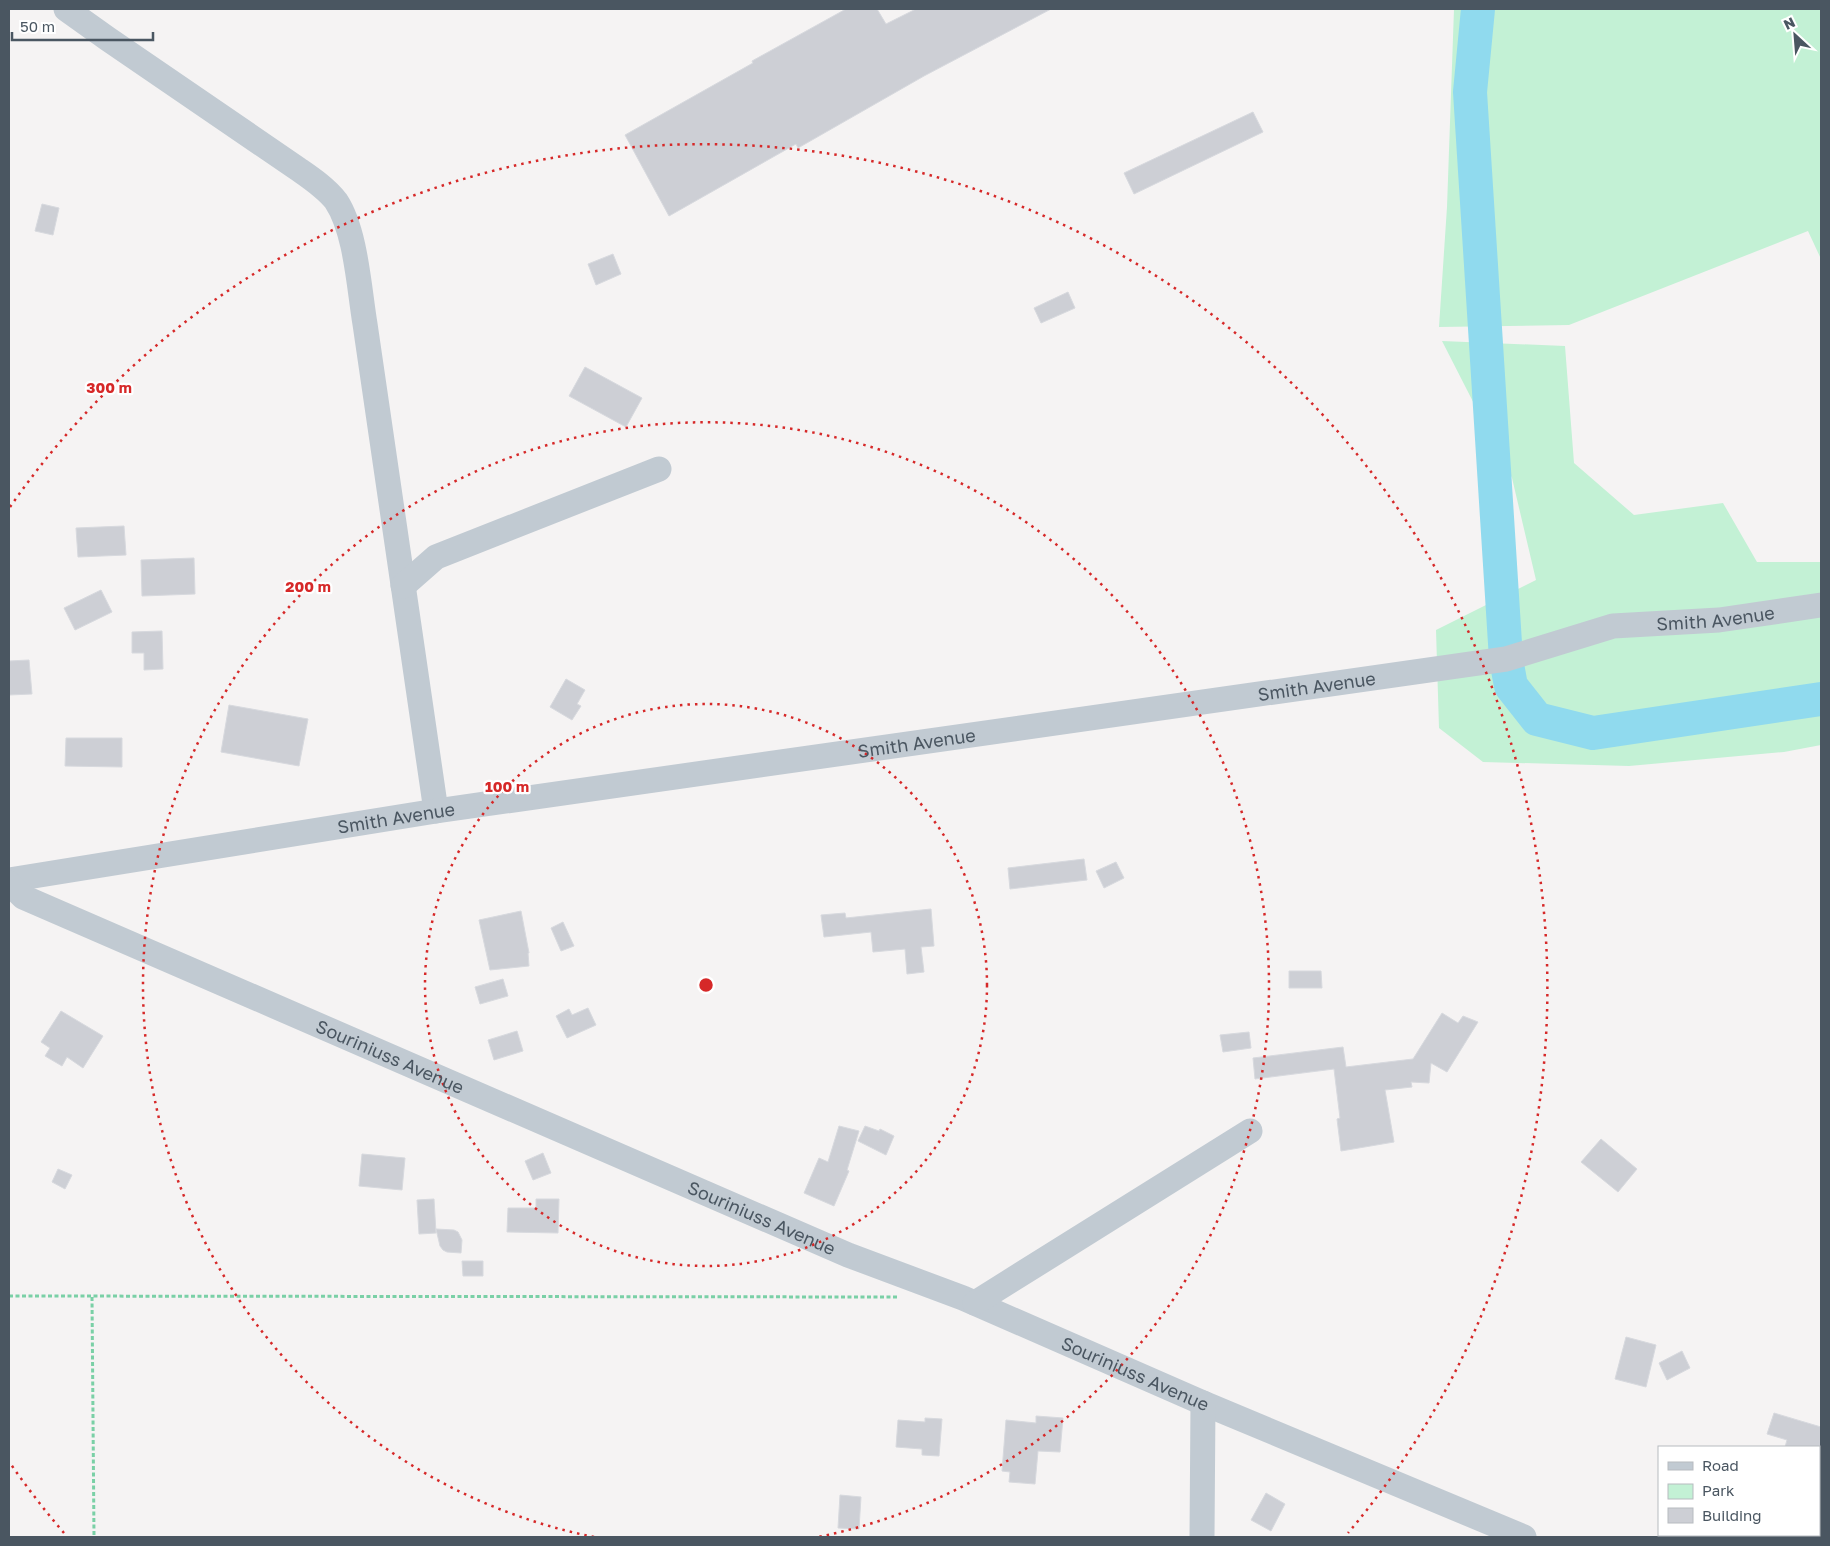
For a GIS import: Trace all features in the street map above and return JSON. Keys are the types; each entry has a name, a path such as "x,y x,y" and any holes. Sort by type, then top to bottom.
{"street":[{"path":"66,9 323,188 336,201 346,222 352,244 436,811"},
{"path":"403,586 436,557 659,469"},
{"name":"Smith Avenue","path":"9,881 436,811 1506,659 1613,626 1719,620 1821,605"},
{"name":"Souriniuss Avenue","path":"9,881 23,897 848,1255 975,1303 1203,1403 1524,1537"},
{"path":"975,1303 1250,1131"},
{"path":"1202,1537 1203,1403"}],"path":[{"path":"9,1296 903,1298"},
{"path":"92,1297 94,1537"}],"green space":[{"path":"1454,9 1821,9 1821,259 1808,231 1569,325 1439,327 1447,207"},
{"path":"1442,341 1565,346 1574,463 1634,515 1723,503 1757,562 1821,562 1821,745 1784,752 1629,766 1483,762 1439,728 1436,630 1536,580 1512,478"}],"building":[{"path":"846,9 877,9 886,24 916,9 1051,9 924,76 798,148 796,144 669,216 625,135"},
{"path":"1253,112 1263,132 1134,194 1124,173"},
{"path":"42,204 59,208 53,235 35,231"},
{"path":"613,254 621,274 596,285 588,264"},
{"path":"1068,292 1075,308 1041,323 1034,308"},
{"path":"585,367 642,398 626,427 569,396"},
{"path":"124,526 126,555 78,557 76,528"},
{"path":"194,558 195,594 142,596 141,560"},
{"path":"101,590 112,612 75,630 64,608"},
{"path":"162,631 163,669 144,670 144,653 132,653 132,632"},
{"path":"29,660 32,694 9,695 9,661"},
{"path":"566,679 585,690 577,704 581,706 572,720 550,707"},
{"path":"229,705 308,719 299,766 221,752"},
{"path":"66,738 122,738 122,767 65,766"},
{"path":"1084,859 1087,880 1010,889 1008,868"},
{"path":"1116,862 1124,878 1104,888 1096,871"},
{"path":"931,909 934,946 921,947 924,972 907,974 905,949 873,952 871,932 824,937 821,915 845,913 846,918"},
{"path":"521,911 529,953 529,966 490,970 479,920"},
{"path":"563,922 574,946 561,951 551,928"},
{"path":"1289,971 1321,971 1322,988 1289,988"},
{"path":"503,979 508,996 480,1004 475,987"},
{"path":"588,1008 596,1025 567,1038 556,1016 569,1009 572,1015"},
{"path":"61,1011 103,1036 83,1068 67,1057 62,1066 45,1056 50,1048 41,1042"},
{"path":"1442,1013 1458,1023 1463,1016 1478,1022 1447,1072 1431,1063 1429,1083 1411,1082 1412,1087 1385,1090 1394,1142 1341,1151 1337,1119 1340,1118 1334,1069 1255,1079 1253,1058 1343,1047 1346,1067 1413,1059"},
{"path":"517,1031 523,1051 494,1060 488,1040"},
{"path":"1249,1032 1251,1048 1223,1052 1220,1035"},
{"path":"839,1126 859,1131 847,1170 849,1171 834,1206 804,1193 819,1158 828,1162"},
{"path":"865,1126 879,1131 880,1129 894,1136 886,1155 858,1141"},
{"path":"1601,1139 1637,1169 1618,1192 1581,1162"},
{"path":"543,1153 551,1173 533,1180 525,1161"},
{"path":"362,1154 405,1158 402,1190 359,1186"},
{"path":"58,1169 72,1175 65,1189 52,1182"},
{"path":"434,1199 436,1233 419,1234 417,1200"},
{"path":"536,1199 559,1199 558,1233 507,1232 508,1208 536,1208"},
{"path":"436,1229 458,1232 462,1240 461,1253 443,1250 440,1246"},
{"path":"462,1261 483,1261 483,1276 463,1276"},
{"path":"1626,1337 1656,1345 1646,1387 1615,1379"},
{"path":"1682,1351 1690,1368 1667,1380 1659,1363"},
{"path":"1774,1413 1821,1427 1821,1447 1785,1446 1787,1440 1767,1434"},
{"path":"1036,1416 1063,1418 1060,1452 1038,1451 1035,1484 1009,1482 1010,1472 1002,1471 1006,1420 1036,1423"},
{"path":"925,1418 942,1419 939,1456 922,1455 922,1449 896,1447 898,1420 925,1422"},
{"path":"1266,1493 1285,1504 1271,1531 1251,1520"},
{"path":"840,1495 861,1497 859,1529 838,1528"}],"waterway":[{"path":"1478,9 1470,92 1506,659 1511,686 1537,719 1593,733 1821,699"}]}
